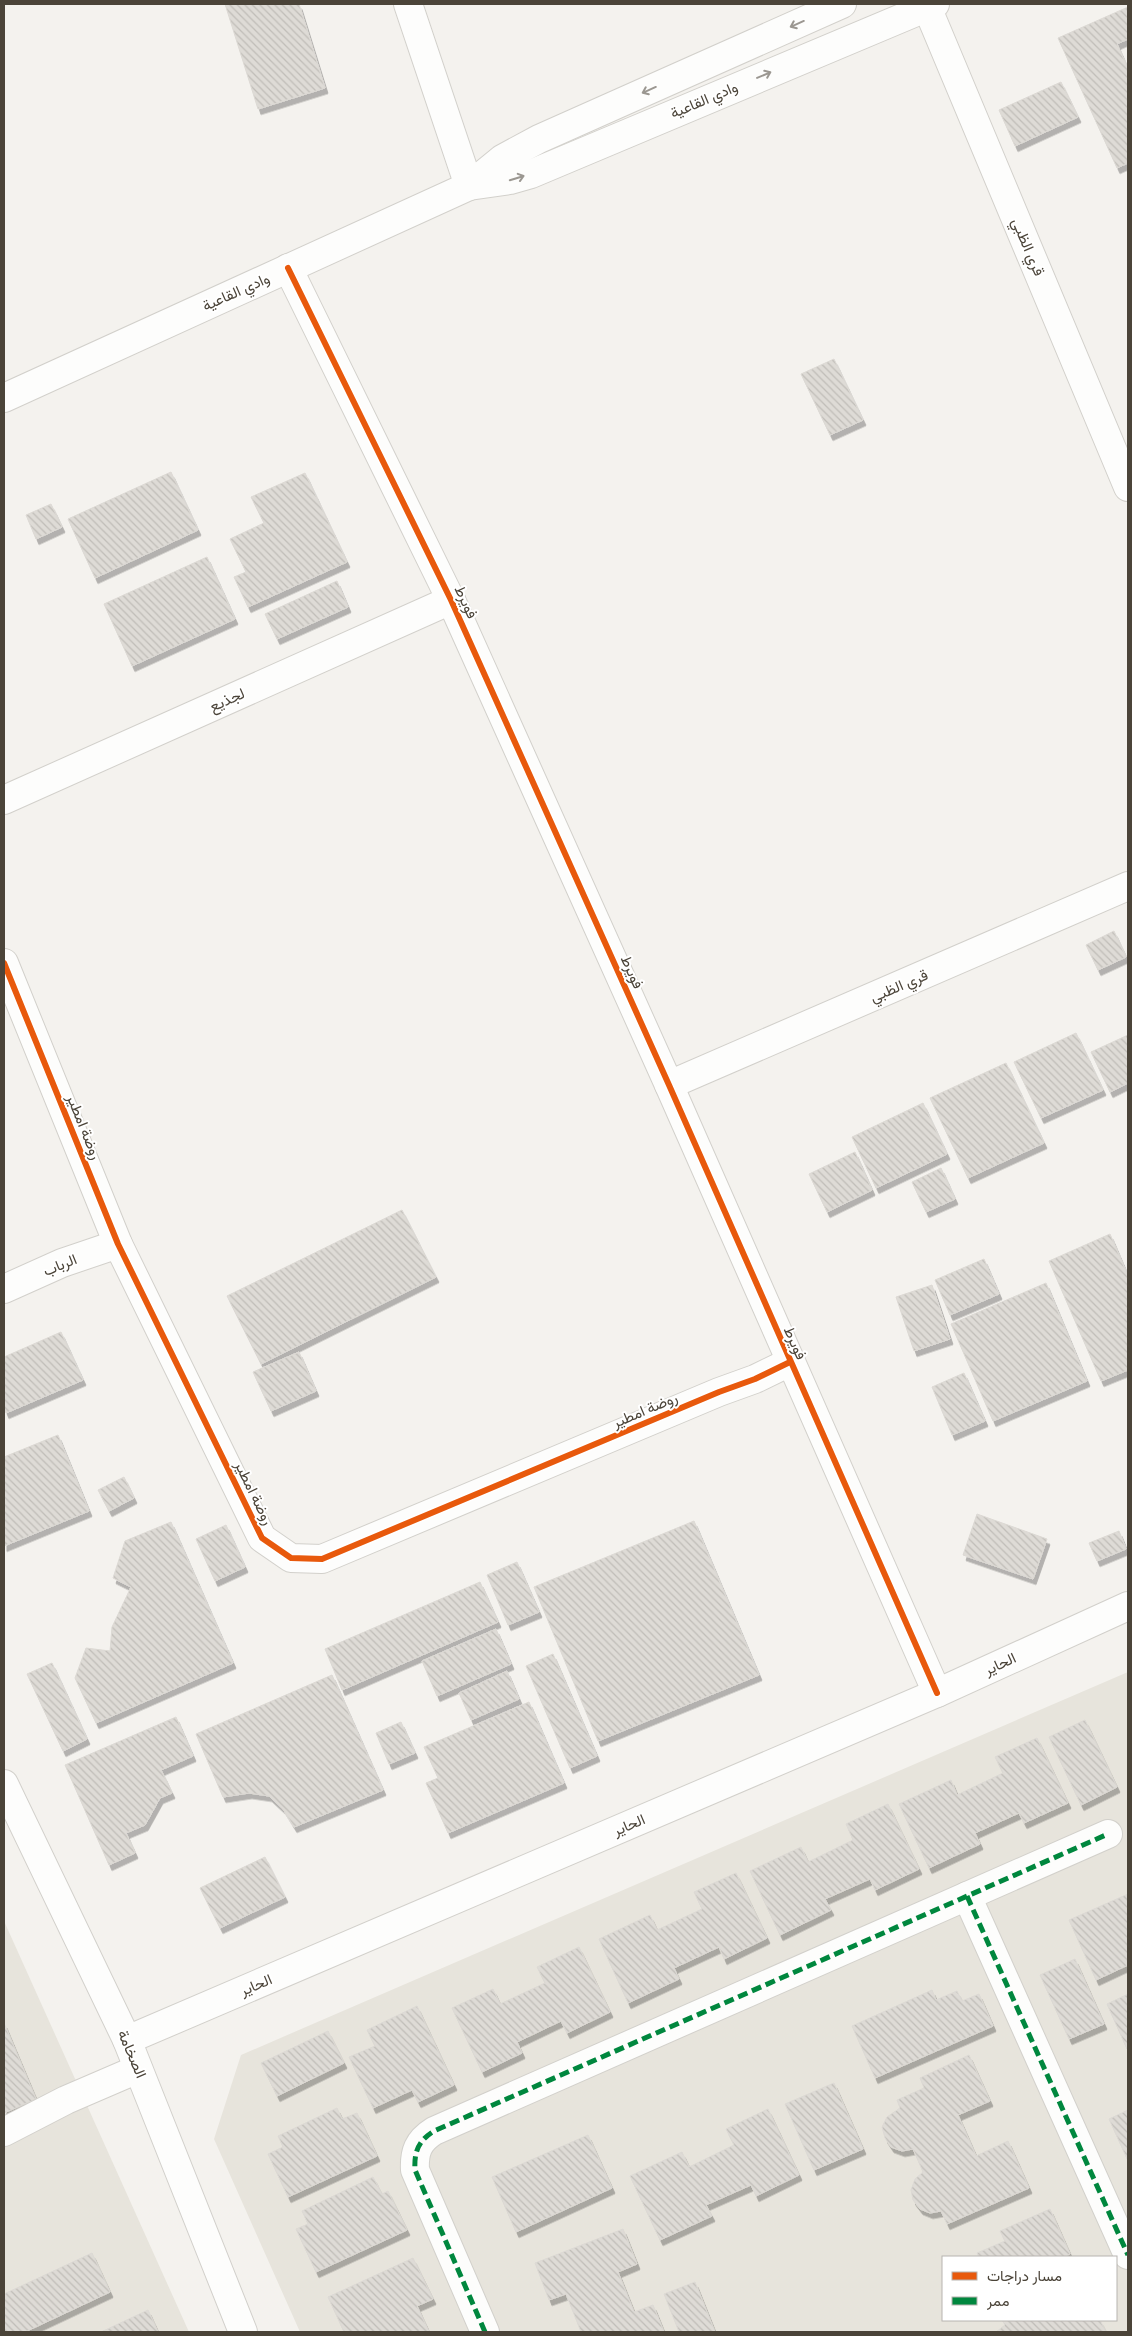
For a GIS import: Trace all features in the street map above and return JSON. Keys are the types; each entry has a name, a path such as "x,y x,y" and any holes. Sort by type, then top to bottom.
{"street":[{"path":"408,4 469,186"},
{"name":"وادي القاعية","path":"4,398 469,186 502,159 527,145 842,4"},
{"name":"وادي القاعية","path":"469,186 510,180 530,174 931,5"},
{"name":"قري الظبي","path":"931,5 1128,487"},
{"name":"فويرط","path":"288,268 451,600 669,1085 937,1693"},
{"name":"لجذيع","path":"4,800 451,600"},
{"name":"قري الظبي","path":"669,1085 1128,886"},
{"name":"روضة امطير","path":"4,962 118,1244 262,1538 291,1558 322,1559 719,1392 755,1379 790,1362"},
{"name":"الرباب","path":"4,1289 62,1263 118,1244"},
{"name":"الحاير","path":"127,2040 937,1693 1128,1606"},
{"name":"الصخامة","path":"4,1784 127,2040 243,2332"},
{"path":"485,2332 416,2170 414,2158 417,2147 424,2138 443,2127 1108,1834"},
{"path":"967,1896 1128,2254"},
{"path":"4,2132 66,2100 138,2069"}],"shaded area":[{"path":"1128,1672 1128,2332 300,2332 214,2139 241,2055"},
{"path":"4,1921 189,2332 4,2332"}],"building":[{"path":"225,4 299,4 325,88 258,109"},
{"path":"1128,7 1128,39 1117,44 1128,69 1128,163 1117,168 1058,38"},
{"path":"1061,82 1078,117 1015,146 999,110"},
{"path":"834,359 863,420 830,435 801,374"},
{"path":"171,472 198,530 95,578 68,519"},
{"path":"305,473 347,562 248,607 234,577 246,572 230,539 264,523 251,497"},
{"path":"51,504 62,527 36,539 26,515"},
{"path":"207,557 235,619 132,666 104,604"},
{"path":"337,581 348,607 277,639 265,614"},
{"path":"1114,931 1126,957 1098,970 1086,945"},
{"path":"1076,1033 1103,1090 1041,1118 1014,1062"},
{"path":"1128,1035 1128,1083 1110,1092 1091,1052"},
{"path":"1006,1063 1044,1143 968,1178 930,1098"},
{"path":"923,1103 947,1154 876,1188 852,1137"},
{"path":"855,1152 872,1190 827,1212 809,1174"},
{"path":"941,1168 955,1199 926,1212 912,1182"},
{"path":"402,1210 436,1277 261,1364 227,1296"},
{"path":"1110,1234 1128,1276 1128,1370 1101,1381 1049,1261"},
{"path":"984,1259 999,1294 950,1315 935,1280"},
{"path":"1046,1283 1087,1381 993,1421 951,1324"},
{"path":"932,1285 950,1339 914,1351 896,1297"},
{"path":"61,1332 83,1380 6,1413 4,1408 4,1357"},
{"path":"299,1352 316,1391 271,1411 253,1372"},
{"path":"964,1373 985,1421 952,1435 932,1387"},
{"path":"58,1435 89,1511 4,1546 4,1457"},
{"path":"124,1477 134,1498 109,1511 98,1490"},
{"path":"977,1514 1047,1539 1033,1579 963,1555"},
{"path":"694,1521 759,1675 598,1741 534,1587"},
{"path":"171,1522 233,1663 96,1723 75,1678 86,1648 110,1651 112,1627 131,1587 113,1578 125,1541"},
{"path":"226,1525 245,1567 215,1581 196,1539"},
{"path":"1119,1531 1126,1549 1097,1561 1089,1543"},
{"path":"517,1562 539,1612 508,1625 487,1575"},
{"path":"480,1582 498,1622 342,1690 325,1649"},
{"path":"496,1629 511,1664 437,1696 422,1661"},
{"path":"553,1654 597,1756 570,1768 526,1666"},
{"path":"52,1663 87,1739 63,1751 27,1674"},
{"path":"507,1671 519,1699 471,1720 459,1693"},
{"path":"332,1675 383,1790 294,1827 283,1809 269,1796 249,1793 223,1797 196,1734"},
{"path":"529,1702 564,1783 448,1833 426,1783 438,1778 424,1747"},
{"path":"176,1717 193,1756 161,1770 172,1793 160,1798 145,1825 126,1833 135,1853 109,1865 65,1765"},
{"path":"1085,1720 1117,1787 1081,1805 1049,1737"},
{"path":"401,1722 415,1753 389,1764 376,1733"},
{"path":"1037,1738 1068,1803 1024,1823 1019,1813 975,1833 980,1844 929,1868 899,1804 951,1780 957,1795 1003,1773 995,1757"},
{"path":"888,1804 919,1869 875,1890 870,1879 825,1899 831,1910 780,1935 750,1871 801,1847 808,1862 853,1840 846,1824"},
{"path":"265,1857 285,1897 220,1928 200,1888"},
{"path":"736,1873 767,1938 724,1959 719,1947 674,1968 679,1979 628,2003 599,1939 650,1915 657,1930 702,1909 694,1892"},
{"path":"1128,1894 1128,1965 1096,1980 1069,1920"},
{"path":"579,1947 610,2012 567,2033 561,2021 517,2042 522,2053 482,2072 452,2008 493,1989 500,2004 545,1983 537,1967"},
{"path":"1075,1959 1104,2024 1069,2039 1040,1975"},
{"path":"932,1990 936,2000 957,1991 962,2001 979,1994 993,2026 875,2078 852,2026"},
{"path":"1128,1994 1128,2048 1127,2049 1107,2004"},
{"path":"417,2006 454,2085 418,2102 412,2090 373,2108 349,2057 375,2046 367,2030"},
{"path":"4,2023 36,2099 4,2113"},
{"path":"328,2031 344,2063 277,2096 261,2063"},
{"path":"969,2055 990,2101 958,2115 976,2156 1008,2141 1029,2188 947,2224 941,2211 930,2213 920,2209 913,2200 911,2190 915,2179 923,2172 913,2149 902,2151 891,2147 885,2138 882,2127 887,2117 900,2108 897,2100 924,2088 920,2078"},
{"path":"834,2083 863,2149 814,2170 785,2104"},
{"path":"337,2108 342,2119 357,2113 377,2156 288,2197 268,2154 283,2147 278,2136"},
{"path":"768,2109 799,2175 756,2196 751,2185 706,2205 712,2216 660,2240 630,2176 682,2152 689,2167 734,2145 726,2129"},
{"path":"1128,2110 1128,2161 1109,2119"},
{"path":"588,2135 612,2188 516,2232 492,2177"},
{"path":"373,2177 382,2194 388,2191 407,2230 316,2272 296,2229 308,2224 302,2211"},
{"path":"1050,2209 1070,2254 1065,2256 978,2256 977,2253 1005,2241 1000,2231"},
{"path":"623,2229 637,2264 618,2272 634,2312 653,2305 664,2332 581,2332 566,2294 549,2300 535,2263"},
{"path":"92,2253 110,2292 25,2332 4,2332 4,2294"},
{"path":"413,2258 433,2299 417,2306 429,2332 344,2332 328,2297"},
{"path":"695,2282 715,2332 679,2332 664,2294"},
{"path":"148,2310 158,2332 101,2332"},
{"path":"1003,2321 1100,2321 1106,2332 996,2332 1005,2325"}],"marked path":[{"path":"485,2332 415,2170 415,2158 418,2147 434,2131 1108,1834"},
{"path":"967,1896 1128,2255"}],"cycle path":[{"path":"288,268 451,600 669,1085 937,1693"},
{"path":"4,963 118,1244 262,1538 291,1558 322,1559 719,1392 755,1379 790,1362"}]}
